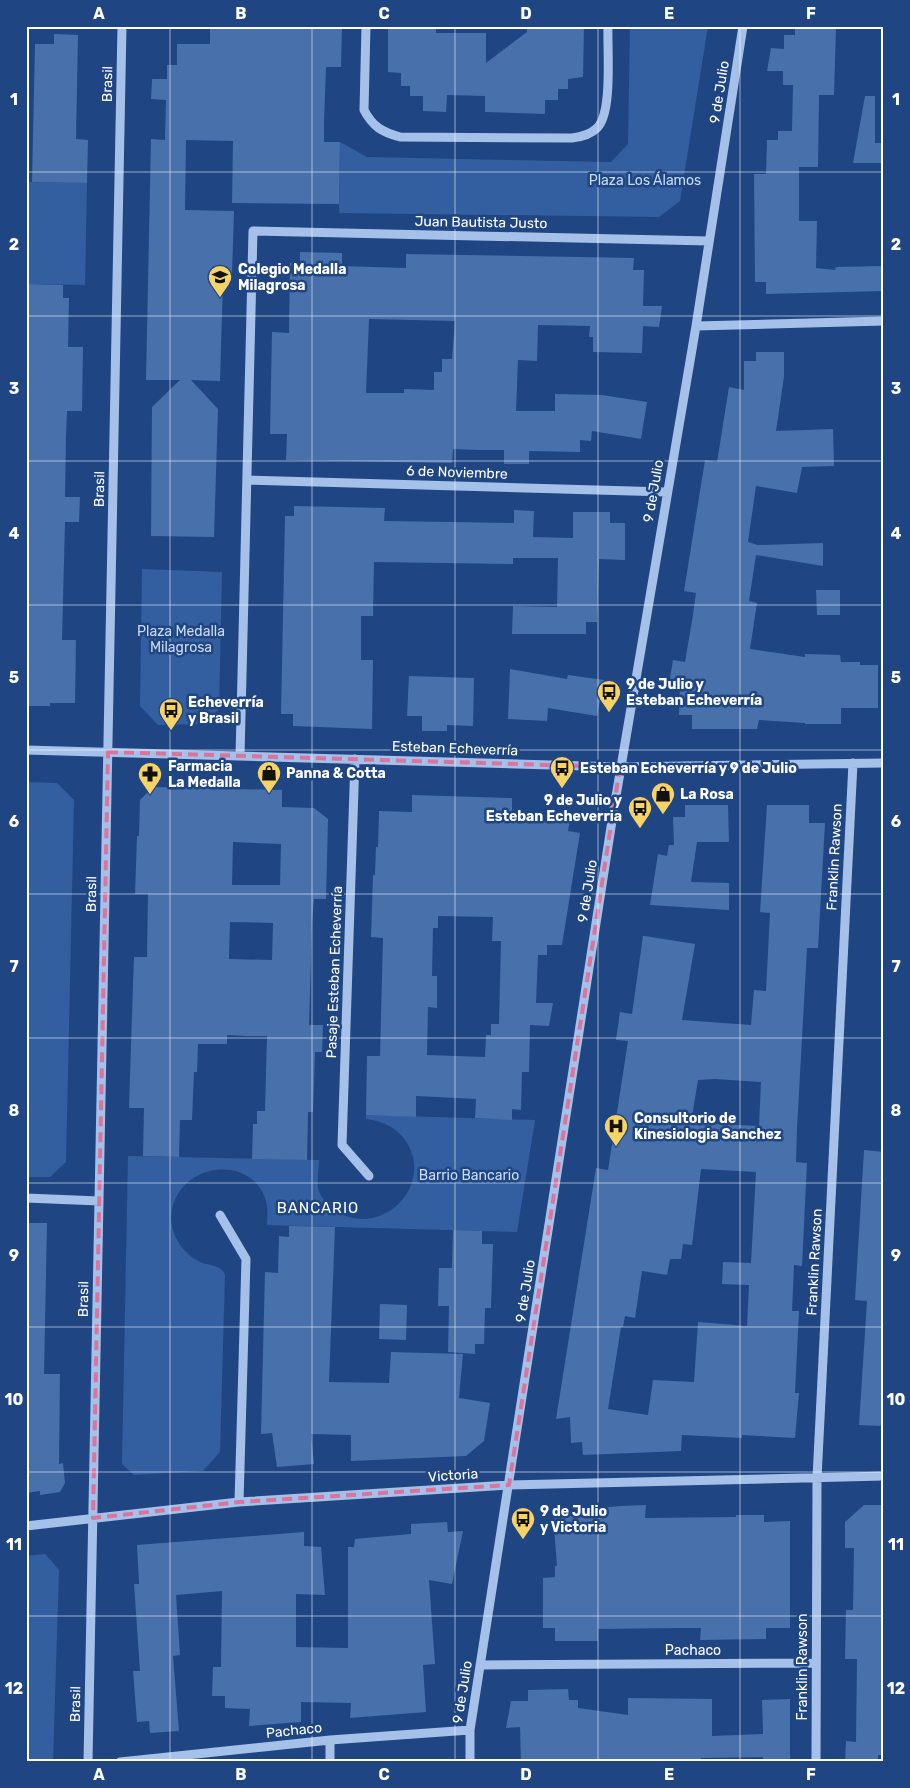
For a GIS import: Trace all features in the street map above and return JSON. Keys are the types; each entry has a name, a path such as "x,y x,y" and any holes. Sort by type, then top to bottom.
{"street":[{"name":"Brasil","path":"88,1762 122,26"},
{"path":"366,26 364,110 370,121 380,131 400,137 572,138 581,137 598,128 604,117 607,104 608,26"},
{"name":"9 de Julio","path":"470,1762 470,1730 620,767 696,326 743,26"},
{"name":"Juan Bautista Justo","path":"247,480 253,231 709,241"},
{"path":"696,326 884,321"},
{"path":"240,756 247,480"},
{"name":"6 de Noviembre","path":"247,480 667,492"},
{"name":"Esteban Echeverría","path":"26,750 620,767 884,763"},
{"name":"Pasaje Esteban Echeverría","path":"355,759 342,1145 368,1176"},
{"name":"Franklin Rawson","path":"816,1762 817,1478 853,763"},
{"path":"26,1198 99,1201"},
{"path":"220,1215 246,1259 239,1502"},
{"name":"Victoria","path":"26,1526 239,1502 509,1485 884,1476"},
{"name":"Pachaco","path":"480,1665 816,1663"},
{"name":"Pachaco","path":"120,1762 330,1740 470,1730"},
{"path":"330,1740 330,1762"}],"highlighted area":[{"path":"108,752 620,767 509,1485 239,1502 93,1518"}],"green space":[{"name":"Plaza Los Álamos","path":"630,26 708,26 680,201 659,217 339,213 340,142 367,157 611,162 628,144"},
{"path":"26,182 87,183 85,285 26,284"},
{"name":"Plaza Medalla Milagrosa","path":"142,569 222,572 219,709 205,724 158,725 140,706"},
{"path":"26,782 57,783 74,800 66,1162 50,1177 26,1177"},
{"name":"Barrio Bancario","path":"366,1115 535,1120 517,1232 267,1225 267,1206 261,1190 252,1179 239,1172 224,1170 209,1171 195,1177 184,1187 175,1200 171,1218 175,1236 185,1251 200,1262 221,1269 225,1275 220,1452 203,1471 134,1475 122,1464 128,1156 319,1160 318,1187 325,1201 333,1209 350,1217 367,1219 383,1215 397,1206 407,1193 413,1178 414,1161 407,1143 395,1129 378,1121 366,1119"},
{"path":"45,1554 59,1570 53,1762 26,1762 26,1556"}],"building":[{"path":"210,26 342,26 341,67 326,67 324,122 324,142 340,142 339,204 232,203 233,141 186,140 185,210 234,211 232,274 223,279 220,381 191,380 218,409 214,537 151,536 152,407 180,380 146,380 151,139 165,140 166,100 151,99 152,79 167,79 167,65 177,65 177,44 210,44"},
{"path":"388,26 436,26 436,33 486,33 486,63 527,32 527,26 584,26 583,77 568,79 568,89 558,89 558,100 545,100 545,114 485,112 485,96 447,95 446,112 423,111 423,96 410,96 410,86 401,86 401,73 388,72"},
{"path":"795,26 836,27 834,95 819,95 818,167 799,167 799,221 817,221 816,268 835,270 836,267 884,266 884,291 766,294 766,282 755,282 754,174 766,174 767,140 778,140 778,131 792,131 793,85 783,85 783,71 767,71 771,48 784,49 784,35 795,35"},
{"path":"54,34 78,35 76,139 88,140 87,183 32,182 35,44 54,44"},
{"path":"865,96 875,96 875,143 884,143 884,163 853,163"},
{"path":"300,252 342,253 342,266 406,268 406,254 634,258 633,270 644,270 643,306 662,306 659,327 643,326 642,353 593,352 593,337 589,337 590,326 538,325 537,361 518,360 516,411 555,411 555,394 602,395 647,402 641,439 592,431 591,441 580,440 580,452 529,451 529,464 504,464 504,450 453,449 452,463 286,460 287,434 270,434 272,332 289,333 290,263 300,263","holes":["369,319 455,321 452,359 442,359 442,372 434,372 434,390 404,389 404,393 366,393"]},
{"path":"27,284 63,285 63,298 69,298 68,347 83,347 82,411 67,411 66,437 65,497 80,497 79,522 65,522 62,640 76,640 75,703 50,703 50,706 26,706"},
{"path":"756,352 784,352 784,377 776,431 833,429 834,466 802,467 797,493 756,486 748,542 758,545 823,543 823,566 756,555 749,601 757,603 750,649 805,657 805,654 840,655 841,662 860,662 860,665 878,665 878,708 841,708 841,724 805,724 759,720 757,729 692,729 692,715 679,715 680,686 669,684 673,660 685,662 692,621 696,593 684,591 705,460 717,462 729,387 744,390 744,361 756,361"},
{"path":"294,506 385,508 384,521 514,523 514,510 534,511 533,537 573,538 573,512 610,512 610,523 625,523 625,560 599,559 597,622 586,622 586,634 512,634 513,606 557,607 558,558 513,558 513,564 374,562 373,616 361,616 361,660 373,660 372,729 293,726 293,714 281,714 285,516 294,516"},
{"path":"816,590 840,590 840,615 817,615"},
{"path":"510,669 567,679 568,675 604,680 597,716 548,708 547,721 508,719"},
{"path":"409,676 474,678 473,726 447,725 447,731 422,731 422,716 407,716"},
{"path":"153,787 282,790 282,807 314,808 328,819 326,899 314,899 312,923 309,1025 323,1025 322,1052 315,1052 313,1112 308,1112 307,1160 252,1159 253,1124 257,1124 257,1111 265,1111 267,1036 227,1035 227,1044 198,1044 197,1072 194,1072 192,1120 180,1120 179,1157 143,1156 144,1108 129,1108 134,957 147,957 148,894 135,894 140,800","holes":["233,842 281,844 280,885 232,885","230,922 273,923 272,960 229,959"]},
{"path":"412,795 512,798 512,815 545,815 570,820 568,831 580,833 562,945 547,945 547,955 538,955 536,1003 553,1003 549,1026 530,1025 529,1072 522,1072 521,1110 512,1109 512,1120 475,1118 476,1099 416,1096 416,1117 366,1115 367,1056 380,1056 383,938 371,937 373,875 375,875 376,847 378,847 379,811 412,812","holes":["438,916 493,917 492,941 501,941 499,1024 491,1024 491,1035 486,1035 485,1057 427,1055 428,1007 437,1008 437,976 432,976 433,928 438,928"]},
{"path":"685,805 728,805 729,842 697,842 691,882 729,883 729,910 650,905 658,854 667,856 669,845 674,845 673,817 685,817"},
{"path":"767,805 809,805 809,823 825,823 818,948 807,948 797,1129 796,1162 807,1163 802,1266 794,1265 792,1311 799,1311 795,1393 799,1393 795,1438 742,1435 742,1438 682,1435 681,1451 583,1455 582,1442 571,1443 570,1417 556,1419 596,1168 608,1170 628,1041 616,1040 620,1012 632,1014 643,936 695,944 682,1020 751,1025 754,990 766,991 770,913 760,912","holes":["715,1079 761,1082 759,1126 691,1123 698,1080","701,1169 756,1172 751,1263 723,1262 722,1284 749,1285 747,1326 698,1322 694,1382 653,1380 648,1415 608,1409 621,1327 623,1327 625,1316 635,1318 642,1271 667,1275 670,1259 681,1259 683,1244 692,1245"]},
{"path":"864,1150 884,1152 884,1426 859,1425 867,1301 855,1300"},
{"path":"26,1223 47,1223 44,1374 60,1374 59,1464 63,1463 65,1483 60,1492 40,1495 40,1491 26,1493"},
{"path":"289,1226 335,1227 329,1382 389,1383 391,1352 463,1354 459,1398 490,1403 484,1441 466,1456 351,1461 351,1435 311,1434 314,1464 277,1467 272,1433 261,1434 265,1272 278,1273 279,1236 289,1237"},
{"path":"453,1230 482,1231 482,1244 493,1244 491,1308 485,1308 484,1344 475,1344 475,1354 448,1352 449,1306 438,1306 439,1268 452,1268"},
{"path":"380,1304 407,1305 406,1340 379,1339"},
{"path":"646,1505 645,1518 764,1515 764,1522 790,1521 790,1628 766,1628 766,1639 700,1640 701,1628 675,1628 598,1629 598,1641 555,1641 555,1628 543,1628 543,1578 555,1577 555,1566 557,1566 553,1513"},
{"path":"864,1505 884,1505 884,1755 878,1755 878,1762 845,1762 846,1741 856,1742 857,1659 845,1659 846,1610 853,1610 854,1548 845,1548 845,1522"},
{"path":"447,1522 448,1532 463,1531 452,1584 429,1580 435,1664 423,1665 426,1712 350,1718 351,1703 301,1702 301,1722 249,1726 250,1709 225,1708 225,1696 212,1696 213,1667 221,1667 222,1591 176,1595 180,1655 173,1656 179,1731 150,1733 149,1721 137,1722 133,1671 140,1671 134,1584 139,1584 137,1545 304,1532 304,1546 321,1547 325,1595 296,1594 296,1647 348,1648 348,1547 354,1547 355,1539 411,1534 411,1524"},
{"path":"568,1689 569,1700 578,1700 578,1708 628,1715 628,1698 712,1699 712,1736 763,1734 762,1700 790,1699 790,1762 763,1762 763,1757 701,1758 701,1762 521,1762 520,1727 506,1728 511,1701 528,1701 528,1690"}],"place":[{"name":"Colegio Medalla Milagrosa","path":"220,298"},
{"name":"9 de Julio y Esteban Echeverría","path":"609,713"},
{"name":"Echeverría y Brasil","path":"171,731"},
{"name":"Esteban Echeverría y 9 de Julio","path":"562,789"},
{"name":"Panna & Cotta","path":"269,794"},
{"name":"Farmacia La Medalla","path":"150,795"},
{"name":"La Rosa","path":"663,815"},
{"name":"9 de Julio y Esteban Echeverria","path":"640,829"},
{"name":"Consultorio de Kinesiologia Sanchez","path":"616,1147"},
{"name":"9 de Julio y Victoria","path":"523,1540"}],"district":[{"name":"BANCARIO","path":"318,1208"}]}
